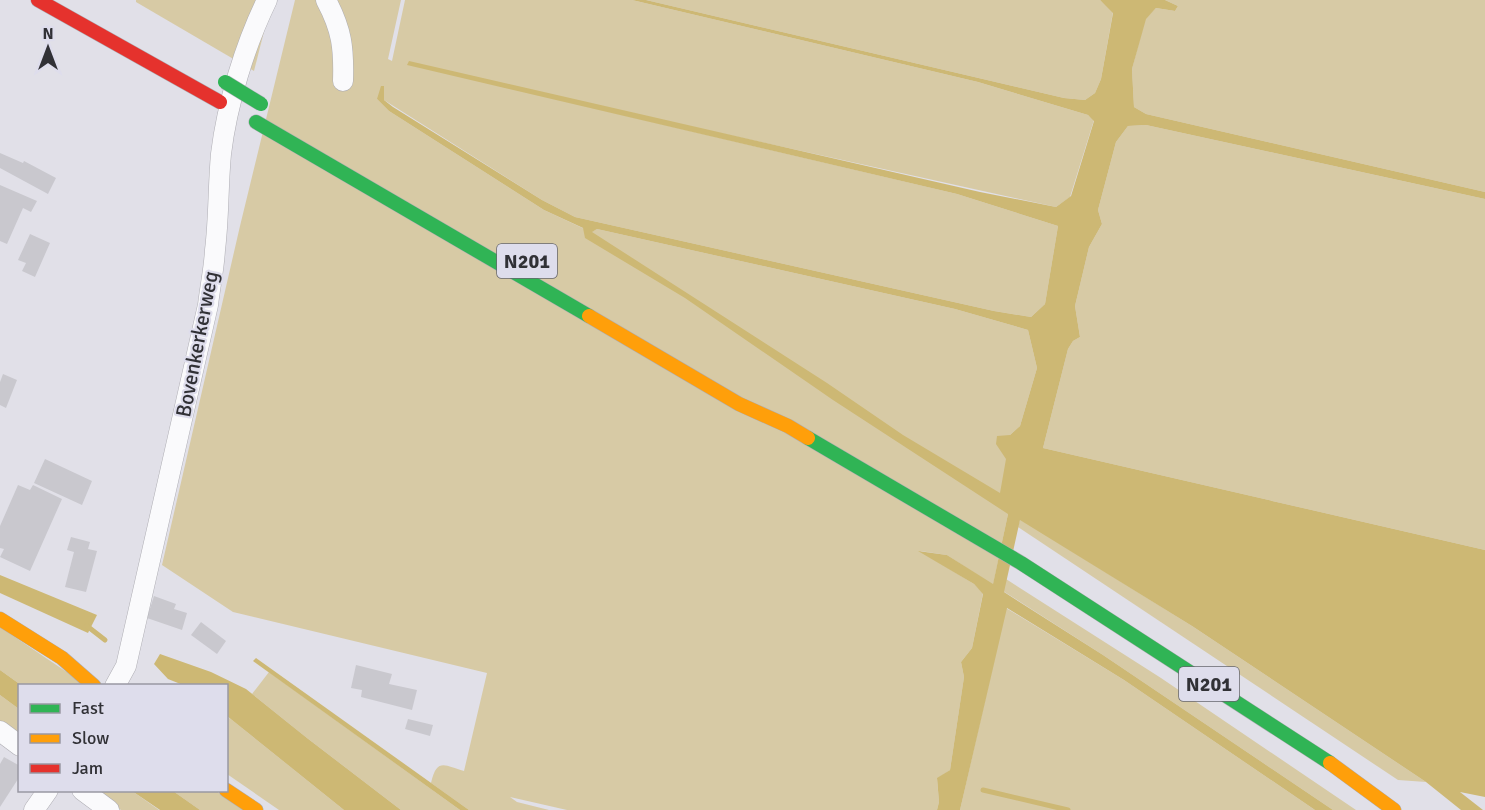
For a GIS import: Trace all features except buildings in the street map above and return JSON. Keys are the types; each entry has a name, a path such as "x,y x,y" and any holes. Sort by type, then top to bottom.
{"main road":[{"name":"N201","path":"38,0 247,117 740,404 788,426 1021,562 1332,764 1394,810"},
{"path":"220,80 266,107"},
{"name":"N201","path":"744,390 788,426"},
{"path":"0,620 62,658 92,684"},
{"path":"228,791 256,810"}],"street":[{"name":"Bovenkerkerweg","path":"116,684 126,666 208,305 225,130 243,61 255,24 267,0"},
{"path":"326,0 335,17 344,52 343,81"},
{"path":"0,731 18,744"},
{"path":"34,810 47,792"},
{"path":"85,792 109,810"}],"shaded area":[{"path":"136,0 272,0 254,71 136,2"},
{"path":"295,0 401,0 388,59 392,61 405,0 632,0 978,82 1088,115 1094,120 1070,197 1056,207 407,64 957,194 1058,226 1045,304 1031,317 994,311 575,217 542,200 384,100 377,99 389,111 544,210 591,232 597,229 955,309 1028,330 1037,368 1020,426 1010,435 1006,459 1008,514 993,585 947,555 920,551 974,584 983,593 972,648 961,662 964,677 950,770 937,779 939,802 937,810 567,810 510,797 517,802 549,810 469,810 431,783 439,766 464,771 487,673 233,612 162,565"},
{"path":"632,0 646,0 1064,98 1085,100 1095,93 1101,79 1113,13 1100,0 1165,0 1178,6 1175,11 1156,8 1146,19 1132,69 1134,107 1146,114 1485,192 1485,199 1146,125 1128,126 1116,142 1098,210 1102,224 1089,247 1075,306 1080,337 1073,341 1068,349 1043,448 1485,550 1485,797 1460,792 1483,810 1461,810 1426,782 1192,626 1020,520 1004,592 1103,655 1333,810 1315,810 1124,680 1007,608 960,810 937,810 939,802 937,778 950,770 964,677 961,662 972,648 983,594 974,584 918,551 947,555 993,584 1008,514 833,400 685,298 585,238 583,228 544,210 389,111 377,99 381,86 384,86 384,100 393,107 542,200 575,217 994,311 1031,317 1045,304 1058,226 957,194 407,65 409,61 980,192 1056,207 1071,196 1094,121 1088,115 978,82","holes":["597,229 955,309 1028,330 1037,368 1020,426 1010,435 997,436 996,444 1006,459 1000,493 903,435 827,383 592,232"]},
{"path":"646,0 1100,0 1113,12 1101,79 1095,93 1085,100 1064,98"},
{"path":"1165,0 1485,0 1485,192 1146,114 1134,107 1132,69 1145,19 1156,8 1175,11 1178,6"},
{"path":"1146,125 1485,199 1485,550 1043,448 1068,349 1073,341 1080,337 1075,306 1089,247 1102,224 1098,210 1116,142 1128,126"},
{"path":"1020,519 1192,626 1426,782 1398,780 1018,527"},
{"path":"0,575 97,615 88,633 0,593"},
{"path":"1006,579 1161,678 1356,810 1333,810 1103,655 1003,591"},
{"path":"1006,608 1124,680 1315,810 960,810"},
{"path":"0,627 85,684 20,684 0,670"},
{"path":"160,654 211,672 246,689 401,810 344,810 228,717 228,684 180,684 168,679 154,664"},
{"path":"256,658 469,810 460,810 253,661"},
{"path":"0,670 20,684 18,708 0,695"},
{"path":"269,672 460,810 401,810 252,694"},
{"path":"0,695 18,708 18,738 0,724"},
{"path":"228,717 344,810 279,810 228,775"},
{"path":"95,792 133,792 159,810 121,810"},
{"path":"133,792 174,792 200,810 160,810"},
{"path":"174,792 217,792 244,810 200,810"}],"waterway":[{"path":"87,626 105,640"},
{"path":"983,790 1068,810"}],"traffic: fast":[{"path":"225,82 261,104"},
{"path":"256,122 589,316"},
{"path":"808,438 1021,563 1330,763"}],"traffic: slow":[{"path":"589,316 739,404 788,426 808,438"},
{"path":"0,619 62,658 92,684"},
{"path":"1330,763 1394,810"},
{"path":"228,791 256,810"}],"traffic: jam":[{"path":"38,0 220,102"}]}
